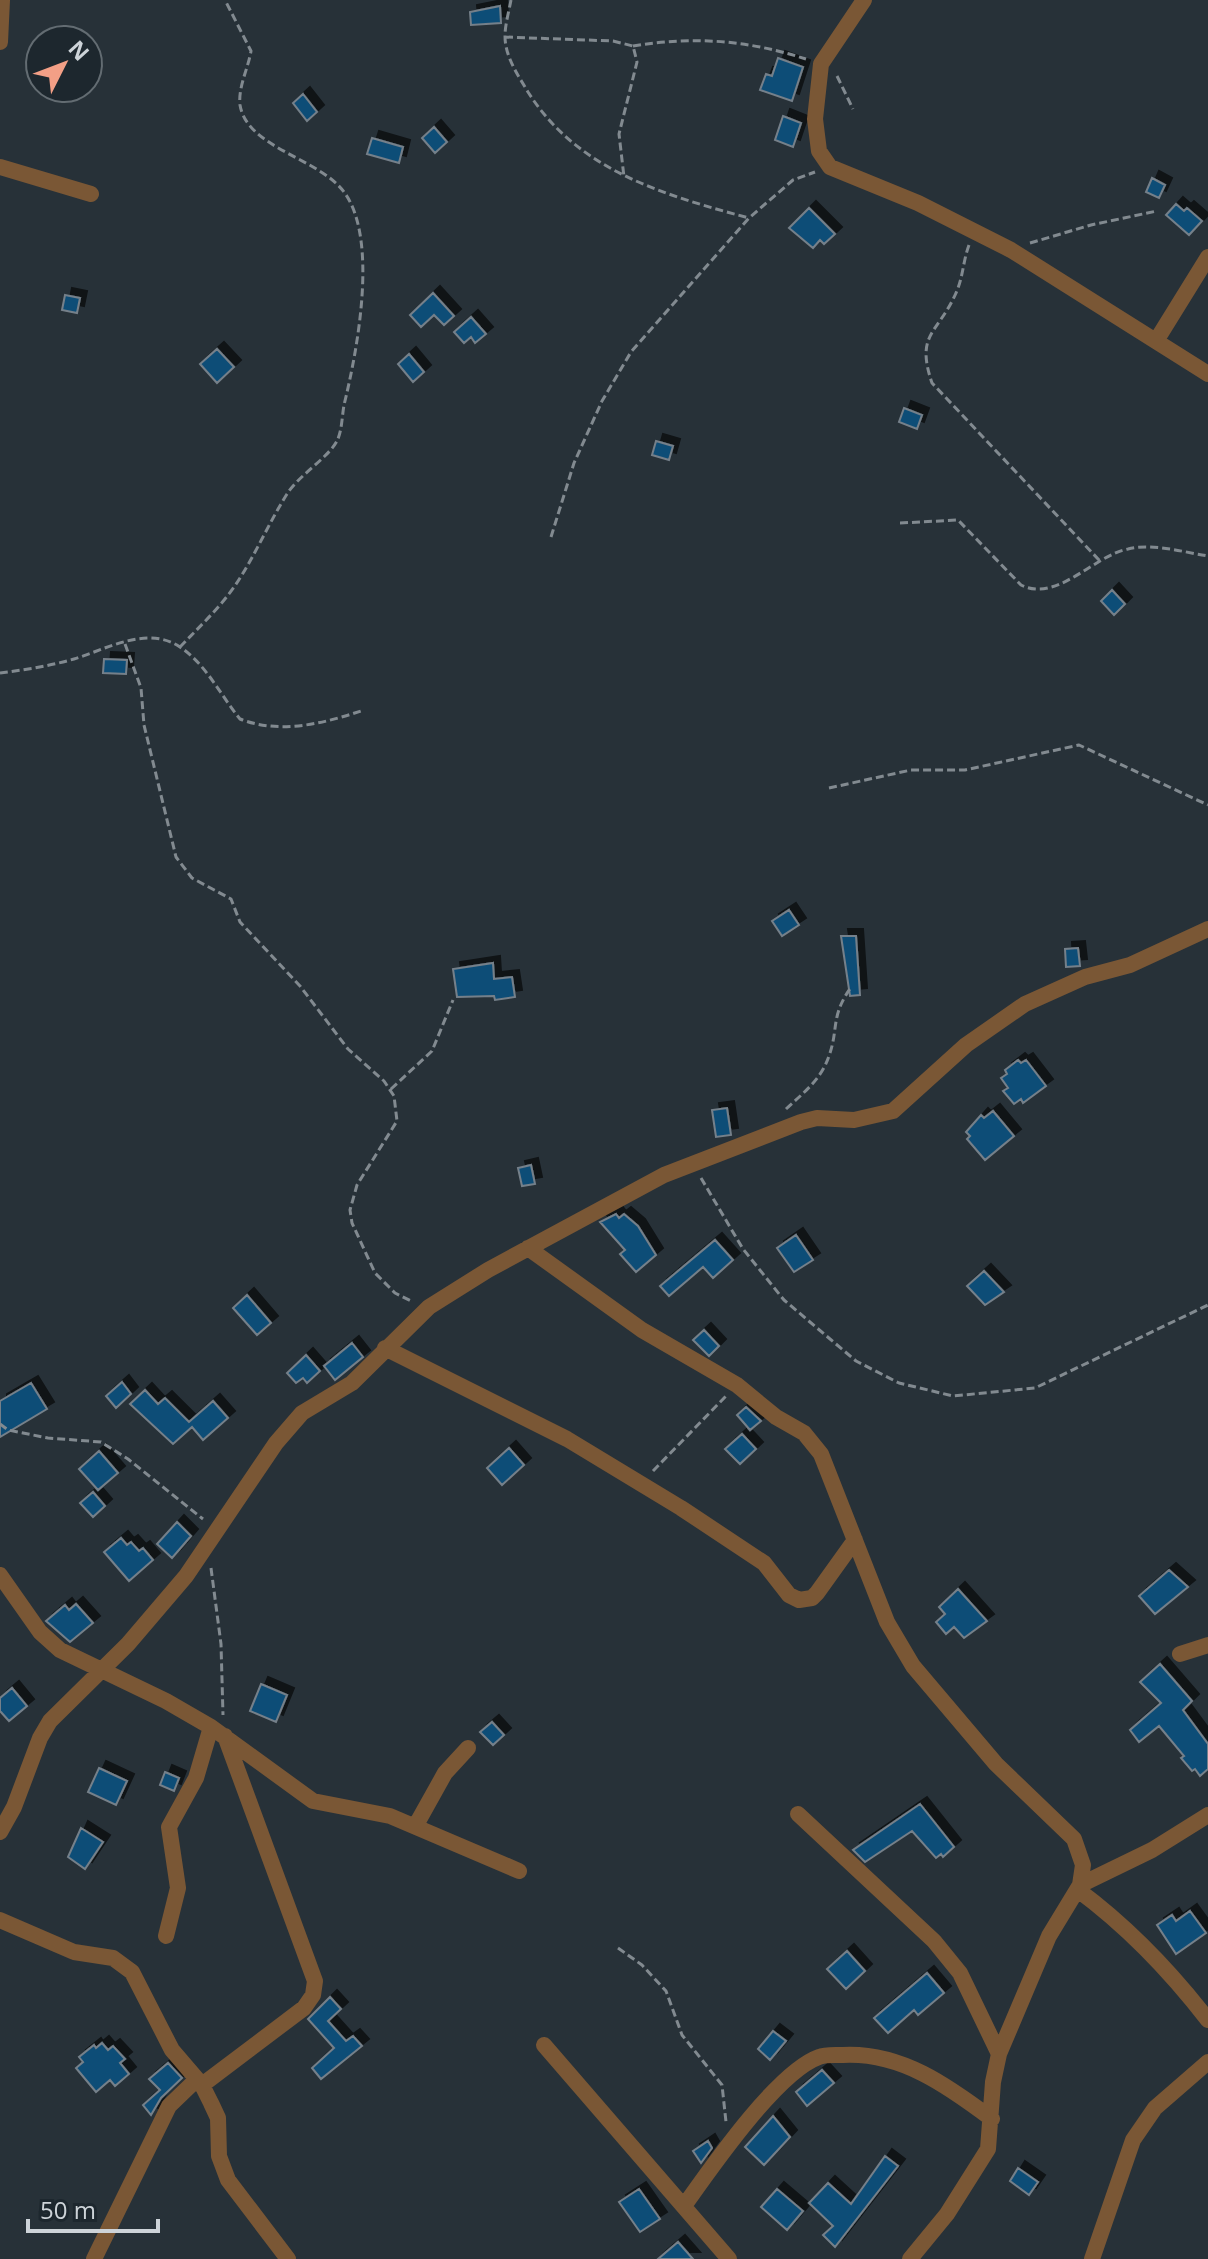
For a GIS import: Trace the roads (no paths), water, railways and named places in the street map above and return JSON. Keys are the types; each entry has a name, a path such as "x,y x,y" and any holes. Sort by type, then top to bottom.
{"street":[{"path":"0,42 2,0"},
{"path":"864,0 824,59 815,119 819,151 830,167 974,230 1011,250 1208,374"},
{"path":"0,167 91,194"},
{"path":"1156,341 1208,257"},
{"path":"0,1832 14,1807 45,1730 97,1671 135,1635 204,1549 291,1423 352,1383 429,1307 528,1248 632,1192 692,1164 817,1118 854,1120 893,1111 975,1038 1025,1004 1056,988 1145,959 1208,929"},
{"path":"528,1248 632,1323 737,1385 776,1417 804,1433 821,1454 887,1622 913,1666 996,1764 1074,1839 1083,1865 1079,1888 1049,1936 999,2054 993,2082 988,2149 980,2167 910,2259"},
{"path":"385,1348 465,1385 567,1439 749,1552 764,1563 789,1595 799,1600 812,1598 817,1593 855,1540"},
{"path":"0,1575 48,1640 97,1671 132,1683 218,1731 313,1801 390,1816 519,1871"},
{"path":"1180,1654 1208,1645"},
{"path":"166,1936 178,1879 169,1827 218,1731"},
{"path":"94,2259 169,2106 304,2008 313,1995 315,1981 218,1731"},
{"path":"416,1825 445,1773 468,1748"},
{"path":"798,1814 952,1962 999,2054"},
{"path":"1079,1888 1152,1850 1208,1815"},
{"path":"1079,1888 1148,1949 1208,2020"},
{"path":"0,1920 74,1952 113,1958 124,1964 138,1982 172,2050 199,2083 218,2118 219,2156 228,2180 288,2259"},
{"path":"544,2045 729,2259"},
{"path":"684,2206 728,2146 793,2073 820,2056 851,2054 904,2064 935,2079 992,2119"},
{"path":"1092,2259 1133,2140 1155,2108 1208,2062"}]}
